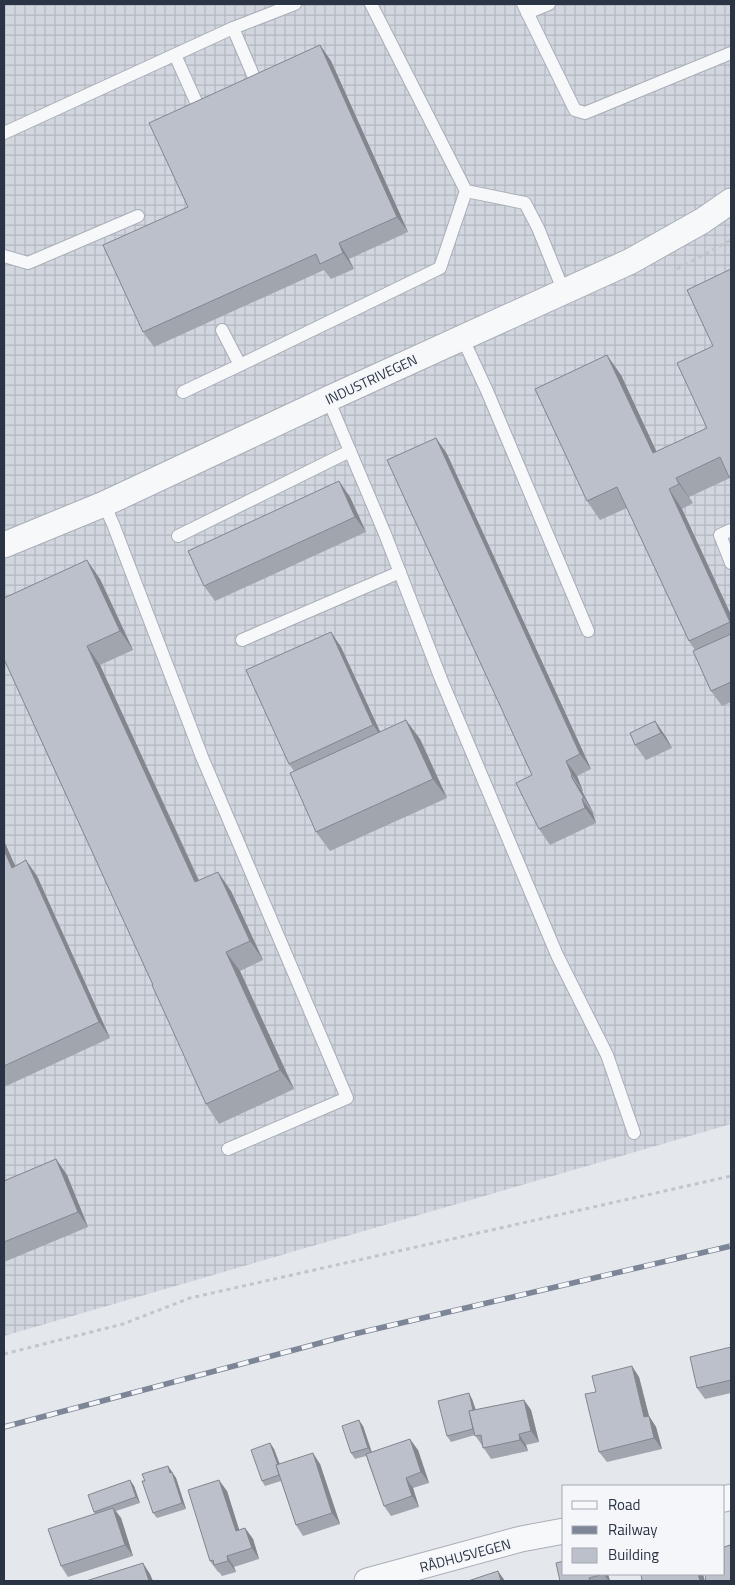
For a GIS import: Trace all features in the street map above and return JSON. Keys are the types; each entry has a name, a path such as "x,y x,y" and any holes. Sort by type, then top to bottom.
{"street":[{"name":"INDUSTRIVEGEN","path":"5,540 104,504 328,399 631,261 702,222 731,201"},
{"name":"RÅDHUSVEGEN","path":"368,1581 522,1540 562,1531"}],"lane":[{"path":"4,133 233,28 295,4"},
{"path":"183,392 440,268 466,191 371,4"},
{"path":"549,4 525,8 575,110 585,113 731,53"},
{"path":"233,28 259,89"},
{"path":"175,55 202,115"},
{"path":"466,191 524,203 538,228 564,292"},
{"path":"4,256 28,263 138,216"},
{"path":"222,330 240,365"},
{"path":"462,338 487,391 588,631"},
{"path":"328,399 400,572 441,679 557,954 607,1055 634,1133"},
{"path":"178,536 350,452"},
{"path":"104,504 202,756 347,1098 228,1149"},
{"path":"731,530 720,535 731,563"},
{"path":"242,640 400,572"}],"path":[{"path":"4,1354 123,1324 190,1298 731,1176"}],"shaded area":[{"path":"4,4 731,4 731,1124 4,1336"}],"building":[{"path":"320,45 397,217 339,243 343,253 320,264 316,254 143,332 103,245 188,207 149,123"},
{"path":"731,269 731,476 729,477 720,457 676,478 679,484 669,489 730,622 689,641 617,487 587,501 535,389 607,355 653,453 707,428 677,363 713,346 687,290"},
{"path":"436,438 580,754 566,761 571,776 584,798 582,799 585,808 539,829 516,783 532,775 387,460"},
{"path":"339,481 355,517 204,586 188,551"},
{"path":"87,560 120,631 87,646 195,882 218,872 250,941 226,952 280,1070 206,1104 4,659 4,598"},
{"path":"331,632 373,725 289,764 246,670"},
{"path":"731,634 731,682 711,691 693,651"},
{"path":"406,720 433,779 316,832 290,773"},
{"path":"655,721 661,733 635,745 630,733"},
{"path":"4,850 12,868 26,860 99,1022 4,1066"},
{"path":"56,1159 78,1212 4,1242 4,1181"},
{"path":"731,1347 731,1380 697,1388 690,1357"},
{"path":"632,1366 644,1417 649,1416 654,1438 599,1452 585,1394 596,1392 592,1376"},
{"path":"469,1393 473,1410 469,1411 473,1429 447,1436 438,1401"},
{"path":"524,1400 531,1431 519,1434 520,1440 483,1448 481,1435 475,1436 469,1411"},
{"path":"359,1420 368,1448 351,1453 342,1426"},
{"path":"410,1439 421,1472 406,1478 412,1496 384,1506 366,1454"},
{"path":"270,1443 278,1465 276,1465 279,1475 262,1481 251,1450"},
{"path":"313,1453 332,1513 296,1525 276,1465"},
{"path":"168,1466 170,1473 172,1472 182,1503 153,1513 142,1481 145,1481 142,1474"},
{"path":"130,1480 136,1497 94,1512 88,1495"},
{"path":"219,1480 236,1531 245,1528 252,1548 227,1556 228,1561 214,1565 213,1560 210,1561 188,1490"},
{"path":"113,1508 125,1545 61,1566 48,1529"},
{"path":"730,1545 731,1581 706,1581 705,1575 725,1575 725,1547"},
{"path":"562,1562 562,1575 600,1575 589,1578 590,1581 560,1581 556,1563"},
{"path":"143,1563 149,1581 86,1581"},
{"path":"498,1571 501,1581 468,1581"},
{"path":"641,1575 698,1575 700,1581 642,1581"}],"railway":[{"path":"4,1427 354,1334 731,1246"}]}
